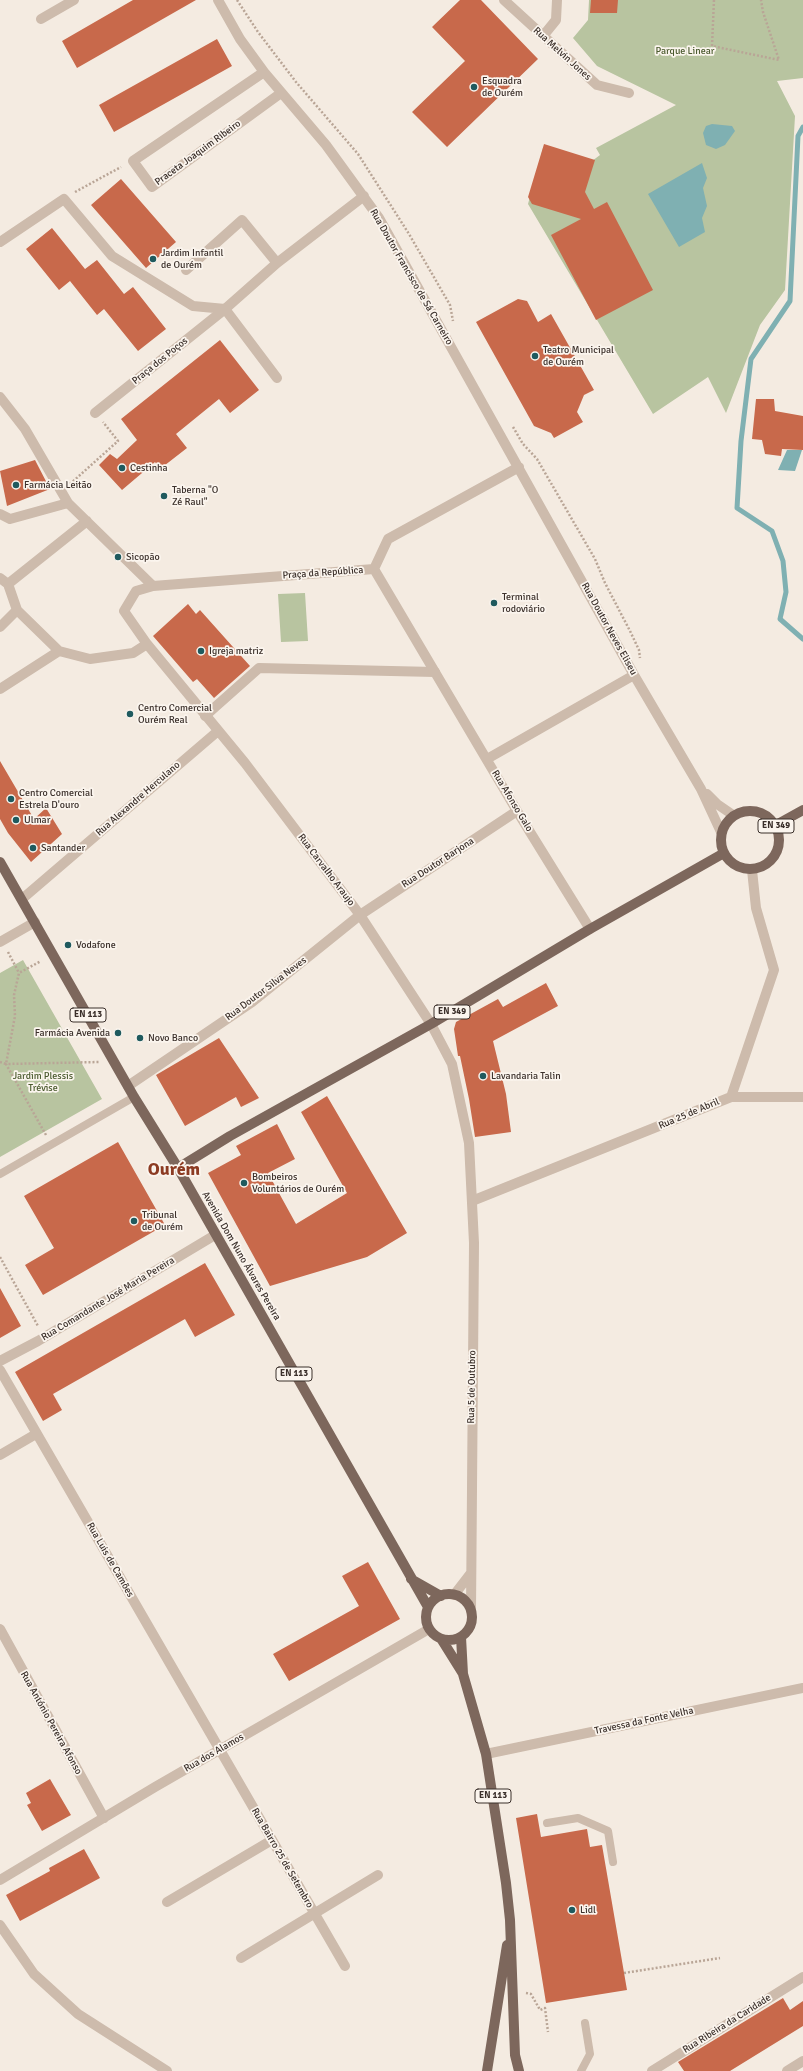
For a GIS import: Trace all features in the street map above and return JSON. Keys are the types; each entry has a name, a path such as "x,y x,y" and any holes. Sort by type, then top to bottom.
{"main road":[{"name":"EN 349","path":"733,815 748,810 765,814 776,825 780,845 770,862 752,870"},
{"name":"EN 349","path":"776,825 803,810"},
{"path":"733,815 721,832 724,853 735,866 752,870"},
{"name":"EN 349","path":"178,1168 230,1136 431,1024 590,929 724,853"},
{"name":"Avenida Dom Nuno Álvares Pereira","path":"0,862 134,1097 178,1168 411,1579"},
{"path":"411,1579 441,1596"},
{"name":"EN 113","path":"411,1579 428,1608 426,1615 429,1629 442,1640 463,1674"},
{"path":"428,1608 431,1602 441,1596 454,1595 467,1604 471,1611 470,1625 461,1637 455,1640 442,1640"},
{"name":"EN 113","path":"461,1637 463,1674 486,1754 510,1920 516,2055 519,2071"},
{"name":"EN 113","path":"487,2071 510,1920"}],"street":[{"path":"41,19 74,0"},
{"name":"Rua Doutor Francisco de Sá Carneiro","path":"218,0 240,39 264,72 326,145 379,218 519,467"},
{"name":"Rua Melvin Jones","path":"504,0 597,85 629,93"},
{"path":"543,36 556,20 557,0"},
{"path":"133,162 264,72"},
{"name":"Praceta Joaquim Ribeiro","path":"133,162 152,186 281,93"},
{"name":"Praça dos Poços","path":"95,413 225,309 277,263 364,196"},
{"path":"0,242 64,199 112,256 192,306 225,309 277,378"},
{"path":"186,270 242,220 277,263"},
{"path":"0,397 25,429 68,503 153,586"},
{"path":"374,570 388,539 519,467"},
{"name":"Rua Doutor Neves Eliseu","path":"519,467 634,675 701,789 721,832"},
{"path":"0,514 10,519 68,503"},
{"path":"87,521 4,581 17,610 59,651 90,659 133,653 147,644"},
{"name":"Praça da República","path":"153,586 374,570 435,672"},
{"name":"Rua Carvalho Araujo","path":"153,586 136,591 124,611 147,644 245,763 360,915 431,1024 452,1064 469,1143 472,1201"},
{"path":"0,627 17,610"},
{"path":"0,689 59,651"},
{"path":"205,716 259,668 435,672"},
{"name":"Rua Afonso Galo","path":"435,672 517,811 590,929"},
{"path":"487,759 634,675"},
{"name":"Rua Alexandre Herculano","path":"22,899 218,731"},
{"name":"Rua Doutor Neves Eliseu","path":"701,789 717,804 733,815"},
{"name":"Rua Doutor Barjona","path":"360,915 517,811"},
{"name":"Rua 25 de Abril","path":"472,1201 731,1097 774,970 756,908 752,870"},
{"name":"Rua Doutor Silva Neves","path":"128,1086 252,1002 360,915"},
{"path":"1,941 35,922"},
{"path":"731,1097 803,1096"},
{"name":"Rua 5 de Outubro","path":"471,1611 474,1243 472,1201"},
{"name":"Rua Comandante José Maria Pereira","path":"0,1361 44,1337 216,1235"},
{"name":"Rua Luis de Camões","path":"0,1370 220,1750"},
{"path":"0,1455 36,1434"},
{"path":"454,1595 471,1573"},
{"name":"Rua António Pereira Afonso","path":"0,1628 104,1818"},
{"name":"Rua dos Alamos","path":"0,1880 429,1629"},
{"name":"Travessa da Fonte Velha","path":"486,1754 803,1688"},
{"name":"Rua Bairro 25 de Setembro","path":"220,1750 345,1966"},
{"path":"167,1902 272,1840"},
{"path":"241,1958 378,1875"},
{"path":"0,1925 34,1974 78,2014 167,2071"},
{"name":"Rua Ribeira da Caridade","path":"652,2071 803,1977"},
{"path":"786,2071 803,2061"}],"lane":[{"path":"0,1174 134,1097"},
{"path":"546,1823 578,1818 608,1831 613,1862"},
{"path":"581,2071 590,2054 585,2023"}],"path":[{"path":"714,0 712,46 779,60 763,12 761,0"},
{"path":"64,199 91,183 133,162"},
{"path":"62,493 118,441 95,413"},
{"path":"1,941 19,972 14,995 15,1016 6,1064 51,1144"},
{"path":"19,972 54,955"},
{"path":"0,1062 6,1064 97,1064 112,1058"},
{"path":"0,1257 44,1337"},
{"path":"624,1972 720,1958"},
{"path":"513,1992 531,1994 540,2010 545,2008 548,2032"}],"green space":[{"name":"Parque Linear","path":"589,0 803,0 803,78 777,81 795,116 785,290 760,325 726,413 708,377 653,414 528,204 543,148 592,161 600,155 596,148 676,105 597,66 573,38 588,20"},
{"path":"305,593 308,641 281,642 278,594"},
{"name":"Jardim Plessis Trévise","path":"23,960 102,1099 0,1157 0,973"}],"water":[{"path":"712,124 732,126 735,131 725,145 716,149 706,145 703,133 706,126"},
{"path":"702,163 707,178 703,188 707,206 702,218 705,232 679,247 648,194"},
{"path":"787,450 802,450 795,471 778,470"}],"building":[{"path":"133,0 196,0 77,68 62,41"},
{"name":"Esquadra de Ourém","path":"460,0 481,0 538,59 447,147 412,112 465,61 432,27"},
{"path":"591,0 618,0 617,13 590,13"},
{"path":"217,39 232,66 114,132 99,105"},
{"path":"544,144 595,160 585,192 594,209 607,202 653,290 596,320 551,235 581,219 532,204 528,197"},
{"path":"121,179 176,242 146,268 91,205"},
{"path":"52,228 85,269 97,260 124,294 133,287 166,329 138,351 104,309 97,315 70,281 59,290 26,249"},
{"name":"Teatro Municipal de Ourém","path":"518,299 527,301 538,322 551,314 594,390 584,395 577,412 583,422 554,438 551,433 534,426 476,322"},
{"path":"220,340 259,390 230,413 219,399 176,434 187,448 160,469 155,462 122,490 99,465 110,454 117,459 137,440 121,419"},
{"path":"756,399 774,399 775,411 803,416 803,450 782,449 781,456 765,454 762,440 752,439"},
{"name":"Farmácia Leitão","path":"35,460 50,489 7,506 0,471"},
{"name":"Igreja matriz","path":"188,604 196,614 200,610 250,666 214,698 197,679 193,682 153,636"},
{"path":"0,761 34,819 46,808 62,834 31,862 8,833 0,819"},
{"path":"546,983 558,1006 493,1041 506,1094 511,1132 475,1137 460,1056 458,1056 454,1029 456,1022 498,999 503,1007"},
{"path":"219,1038 259,1098 241,1107 236,1097 185,1126 156,1075"},
{"name":"Bombeiros Voluntários de Ourém","path":"327,1096 407,1233 367,1257 270,1286 208,1173 241,1155 236,1146 277,1124 295,1159 268,1173 296,1224 347,1193 301,1112"},
{"name":"Tribunal de Ourém","path":"118,1142 165,1225 43,1295 25,1265 54,1248 24,1196"},
{"path":"205,1263 235,1315 195,1337 185,1319 53,1394 62,1410 43,1421 15,1372"},
{"path":"0,1288 21,1326 0,1338"},
{"path":"368,1562 400,1619 289,1681 273,1654 359,1606 342,1576"},
{"path":"50,1779 71,1815 42,1831 27,1805 31,1803 26,1793"},
{"name":"Lidl","path":"537,1814 541,1837 587,1829 590,1847 602,1845 627,1990 546,2003 516,1818"},
{"path":"84,1849 100,1878 20,1921 6,1895 50,1871 49,1868"},
{"path":"783,1998 790,2010 803,2001 803,2026 730,2071 684,2071 678,2062"}],"waterway":[{"path":"803,127 798,136 790,301 751,359 741,441 737,508 772,531 783,561 786,592 780,619 803,639"}],"place":[{"name":"Esquadra de Ourém","path":"474,87"},
{"name":"Jardim Infantil de Ourém","path":"153,259"},
{"name":"Teatro Municipal de Ourém","path":"535,356"},
{"name":"Cestinha","path":"122,468"},
{"name":"Farmácia Leitão","path":"16,485"},
{"name":"Taberna \"O Zé Raul\"","path":"164,496"},
{"name":"Sicopāo","path":"118,557"},
{"name":"Terminal rodoviário","path":"494,603"},
{"name":"Igreja matriz","path":"201,651"},
{"name":"Centro Comercial Ourém Real","path":"130,714"},
{"name":"Centro Comercial Estrela D'ouro","path":"11,799"},
{"name":"Ulmar","path":"16,820"},
{"name":"Santander","path":"33,848"},
{"name":"Vodafone","path":"68,945"},
{"name":"Farmácia Avenida","path":"118,1033"},
{"name":"Novo Banco","path":"140,1038"},
{"name":"Lavandaria Talin","path":"483,1076"},
{"name":"Bombeiros Voluntários de Ourém","path":"244,1183"},
{"name":"Tribunal de Ourém","path":"134,1221"},
{"name":"Lidl","path":"572,1910"}],"district":[{"name":"Ourém","path":"174,1170"}]}
